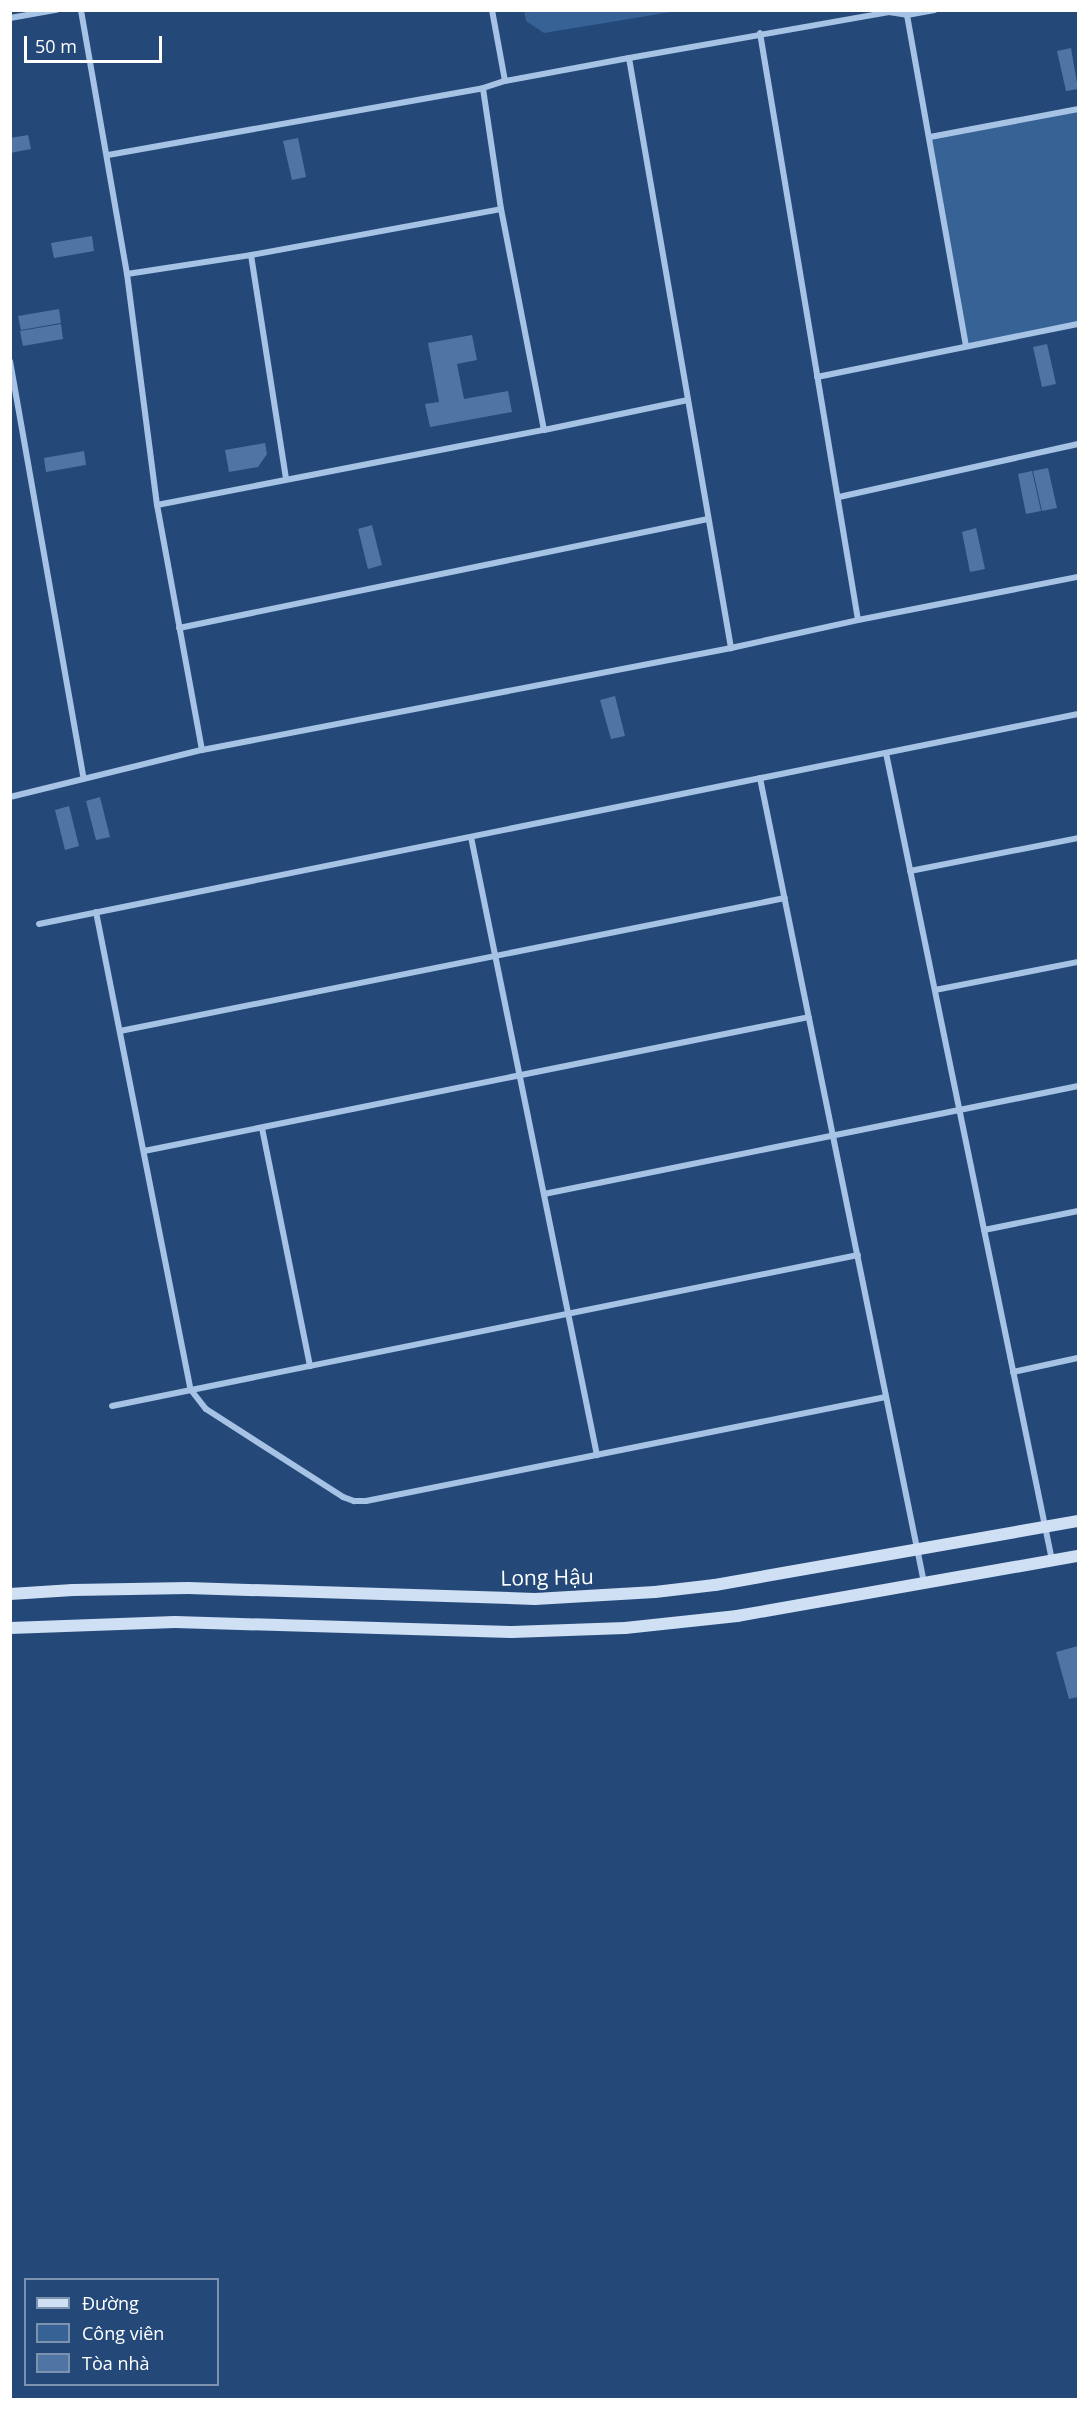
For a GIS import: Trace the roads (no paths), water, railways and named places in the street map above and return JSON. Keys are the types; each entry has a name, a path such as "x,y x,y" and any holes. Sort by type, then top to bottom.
{"main road":[{"name":"Long Hậu","path":"10,1594 73,1590 188,1588 535,1599 655,1592 715,1585 1078,1521"},
{"path":"10,1628 175,1622 569,1632 737,1616 1078,1556"}],"street":[{"path":"10,18 56,10"},
{"path":"81,10 127,274 157,505 202,750"},
{"path":"492,10 505,81"},
{"path":"108,155 483,88 505,81 760,33 889,11 908,15 935,10"},
{"path":"908,15 966,345"},
{"path":"760,33 858,620"},
{"path":"628,58 730,648"},
{"path":"483,88 501,209 544,430"},
{"path":"930,137 1078,109"},
{"path":"127,274 251,255 501,209"},
{"path":"251,255 285,479"},
{"path":"817,377 1078,324"},
{"path":"10,361 84,779"},
{"path":"157,505 688,400"},
{"path":"839,497 1078,444"},
{"path":"179,628 708,519"},
{"path":"10,797 202,750 730,648 858,620 1078,577"},
{"path":"39,924 1078,714"},
{"path":"886,753 1052,1560"},
{"path":"760,778 924,1583"},
{"path":"471,837 597,1455"},
{"path":"910,871 1078,838"},
{"path":"120,1031 785,898"},
{"path":"96,912 191,1390 206,1409 343,1497 354,1501 366,1501 886,1397"},
{"path":"935,990 1078,962"},
{"path":"144,1151 809,1017"},
{"path":"544,1194 1078,1086"},
{"path":"262,1128 310,1366"},
{"path":"984,1230 1078,1211"},
{"path":"112,1406 858,1255"},
{"path":"1013,1372 1078,1358"}]}
